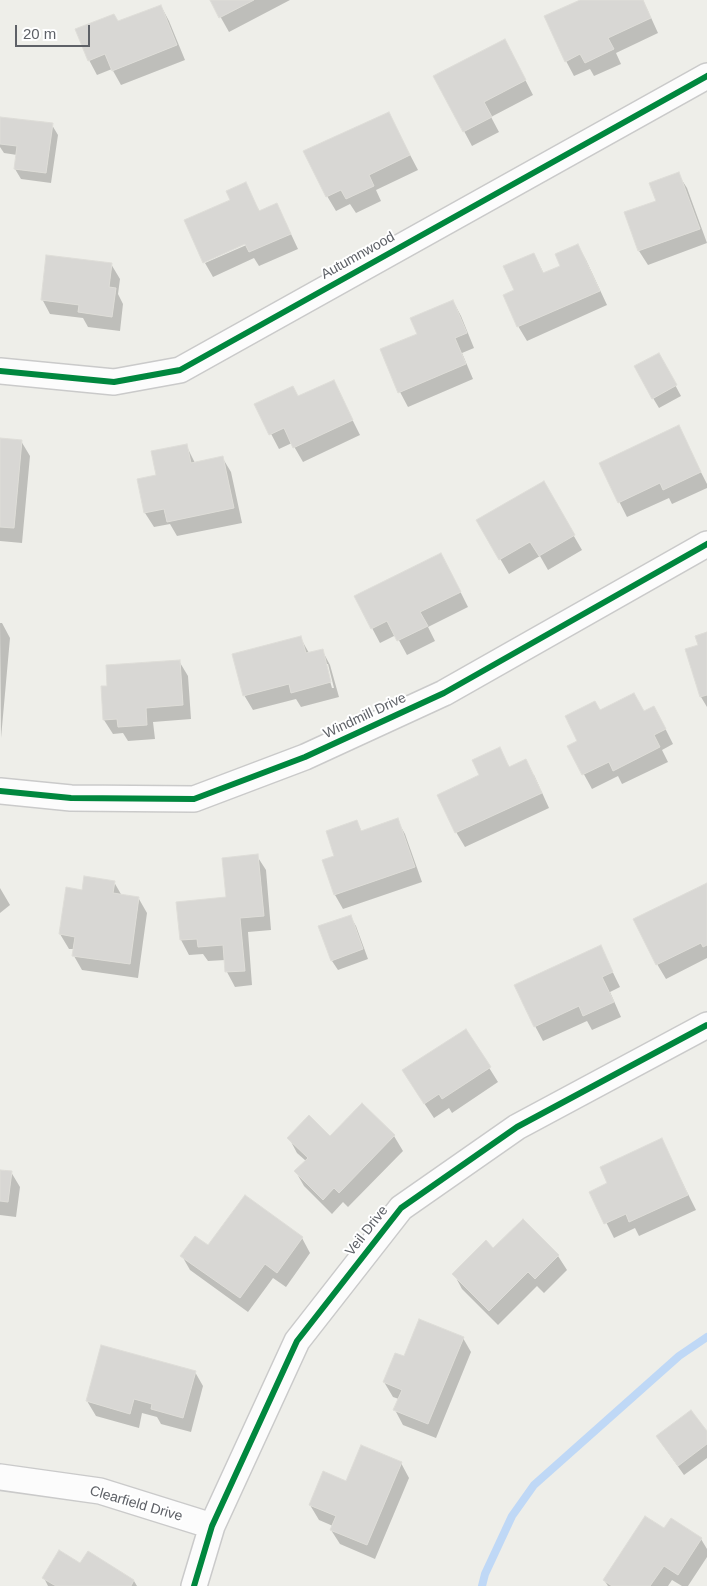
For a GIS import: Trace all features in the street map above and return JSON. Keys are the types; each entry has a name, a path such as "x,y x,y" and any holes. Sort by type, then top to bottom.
{"street":[{"name":"Autumnwood","path":"0,370 114,382 180,370 707,76"},
{"name":"Windmill Drive","path":"0,791 71,798 194,799 305,757 444,693 707,544"},
{"name":"Veil Drive","path":"194,1586 212,1526 297,1341 401,1208 517,1127 707,1025"},
{"name":"Clearfield Drive","path":"0,1477 100,1491 212,1526"}],"building":[{"path":"210,0 254,0 219,18"},
{"path":"580,0 643,0 651,18 608,38 614,49 585,63 580,54 565,62 544,16"},
{"path":"161,5 177,45 112,71 105,54 88,61 75,29 114,14 118,21"},
{"path":"505,39 526,80 484,102 492,117 463,132 433,76"},
{"path":"389,112 410,155 369,175 374,186 346,199 341,190 326,197 303,151"},
{"path":"0,117 53,123 46,173 14,169 17,146 0,144"},
{"path":"679,172 700,229 638,251 624,212 656,201 649,183"},
{"path":"246,182 259,211 277,203 291,234 249,252 245,244 203,263 184,220 230,200 226,191"},
{"path":"578,244 600,291 517,327 503,295 514,290 503,266 534,253 543,273 560,266 555,254"},
{"path":"46,255 112,263 109,287 116,288 112,317 78,312 79,305 41,300"},
{"path":"453,300 467,333 455,338 466,364 398,393 380,349 417,334 410,318"},
{"path":"659,353 677,385 652,399 634,366"},
{"path":"334,380 353,420 293,448 284,428 269,435 254,404 293,386 298,396"},
{"path":"679,425 701,472 663,490 660,483 618,503 599,463"},
{"path":"0,438 22,440 14,528 0,527"},
{"path":"187,444 191,463 223,456 234,508 167,522 164,509 144,513 137,479 156,475 151,451"},
{"path":"544,481 575,535 539,556 530,542 499,560 476,520"},
{"path":"441,553 461,592 420,612 428,626 397,641 387,621 371,629 354,596"},
{"path":"707,632 707,695 700,697 685,649 698,645 695,636"},
{"path":"301,636 306,653 323,649 331,682 291,693 289,684 243,696 232,654"},
{"path":"180,660 183,705 146,708 147,725 118,727 117,719 103,720 101,686 107,686 106,665"},
{"path":"634,693 644,711 654,706 666,729 654,735 660,747 613,771 609,762 582,775 567,746 577,741 565,716 595,701 600,710"},
{"path":"500,747 509,767 526,759 542,793 455,833 437,795 479,775 472,760"},
{"path":"398,818 415,867 334,895 322,860 334,856 326,831 357,820 361,831"},
{"path":"258,854 264,916 240,918 245,971 225,972 223,945 198,947 197,939 180,940 176,902 226,897 222,858"},
{"path":"84,876 115,881 113,893 139,897 130,964 72,956 75,937 59,934 66,887 82,890"},
{"path":"707,883 707,945 703,947 701,943 656,965 633,919"},
{"path":"351,915 363,949 331,961 318,926"},
{"path":"601,945 613,972 602,977 614,1002 583,1016 579,1006 534,1027 514,985"},
{"path":"466,1029 491,1067 442,1099 439,1094 424,1104 402,1070"},
{"path":"362,1103 395,1135 339,1193 334,1188 323,1200 294,1171 308,1158 287,1138 309,1115 330,1136"},
{"path":"662,1138 688,1195 629,1222 626,1214 604,1224 589,1192 607,1183 600,1167"},
{"path":"0,1170 12,1171 8,1202 0,1201"},
{"path":"245,1195 303,1237 277,1273 265,1264 240,1298 180,1256 195,1236 208,1245"},
{"path":"523,1219 559,1255 535,1279 528,1272 489,1311 452,1274 486,1240 493,1248"},
{"path":"419,1319 464,1337 428,1424 393,1410 402,1390 383,1382 395,1353 404,1356"},
{"path":"101,1345 196,1371 183,1418 151,1409 152,1404 134,1399 130,1414 86,1401"},
{"path":"691,1410 707,1431 707,1444 678,1466 656,1436"},
{"path":"361,1445 402,1462 367,1545 330,1530 336,1516 309,1505 323,1471 346,1481"},
{"path":"645,1516 664,1528 671,1518 702,1538 678,1575 664,1566 650,1586 612,1586 603,1580"},
{"path":"59,1550 80,1563 88,1551 134,1580 131,1586 56,1586 42,1578"}],"waterway":[{"path":"482,1586 485,1574 512,1516 534,1485 679,1356 707,1337"}],"cycle path":[{"path":"0,371 114,382 180,370 707,76"},
{"path":"0,791 71,798 194,799 305,757 444,693 707,544"},
{"path":"194,1586 212,1526 297,1341 401,1208 517,1127 707,1025"}]}
